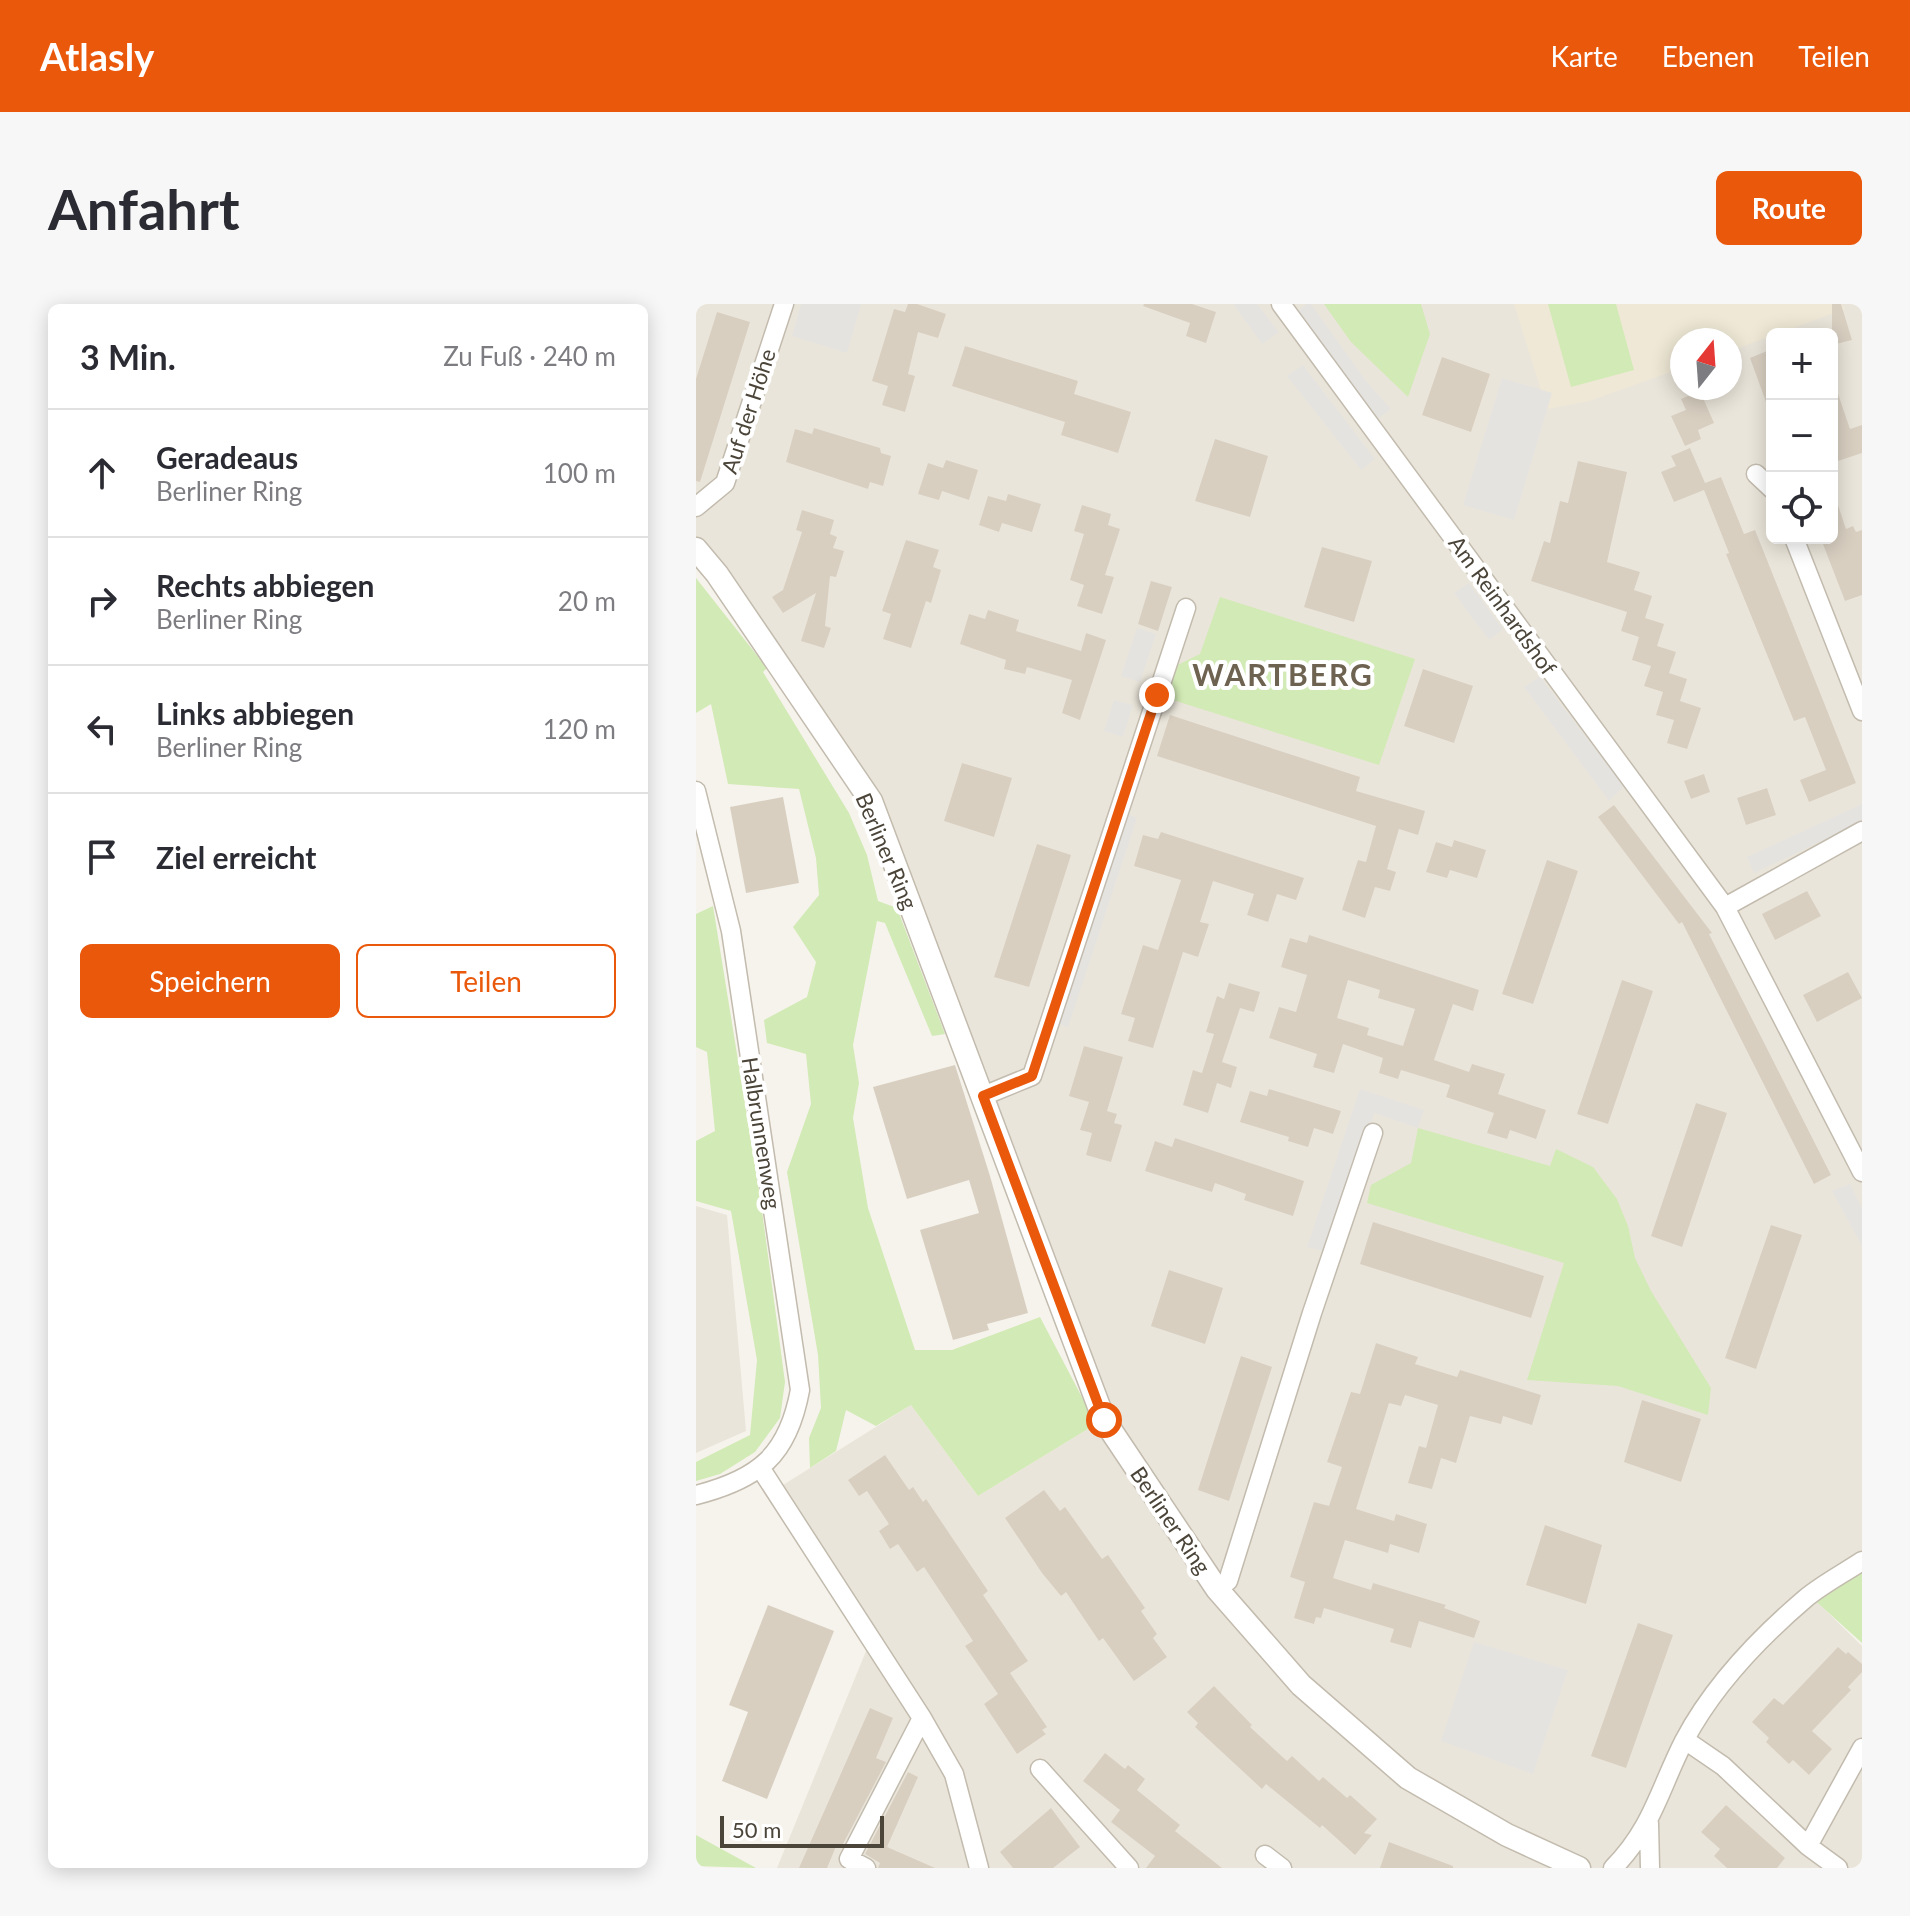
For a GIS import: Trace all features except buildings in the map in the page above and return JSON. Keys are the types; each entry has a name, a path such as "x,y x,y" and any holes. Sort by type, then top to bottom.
{"street":[{"name":"Auf der Höhe","path":"696,507 725,483 784,304"},
{"name":"Am Reinhardshof","path":"1281,304 1725,907 1862,1172"},
{"path":"1756,474 1766,483"},
{"path":"1796,544 1862,711"},
{"name":"Berliner Ring","path":"696,549 717,574 871,801 1104,1420 1217,1589 1301,1685 1408,1778 1507,1835 1579,1868"},
{"path":"983,1096 1032,1076 1186,608"},
{"name":"Halbrunnenweg","path":"696,791 731,931 800,1390 796,1413 786,1434 761,1469 715,1490 696,1495"},
{"path":"1725,907 1862,831"},
{"name":"Berliner Ring","path":"1217,1589 1228,1581 1312,1313 1373,1133"},
{"path":"761,1469 922,1718 954,1774 979,1868"},
{"path":"1613,1868 1633,1848 1649,1821 1685,1740 1714,1694 1747,1655 1806,1598 1862,1561"},
{"path":"866,1868 849,1859 922,1718"},
{"path":"1685,1740 1723,1766 1808,1846 1838,1868"},
{"path":"1808,1846 1862,1748"},
{"path":"1040,1769 1129,1868"},
{"path":"1649,1821 1650,1868"},
{"path":"1265,1855 1282,1868"}],"shaded area":[{"path":"696,304 1862,304 1862,1560 1811,1596 1862,1646 1862,1868 777,1868 871,1639 783,1485 911,1405 978,1496 1096,1424 871,801 696,549"},
{"path":"801,304 861,304 847,353 792,336"},
{"path":"1235,304 1257,304 1279,332 1262,344"},
{"path":"1311,304 1367,382 1391,409 1375,421 1293,314"},
{"path":"1514,304 1842,304 1845,309 1793,328 1766,328 1766,338 1742,347 1742,328 1670,328 1670,372 1589,401 1547,409"},
{"path":"1303,365 1375,459 1361,470 1287,376"},
{"path":"1502,378 1552,393 1514,520 1463,505"},
{"path":"1469,583 1503,629 1489,640 1454,593"},
{"path":"1137,628 1156,634 1140,682 1121,676"},
{"path":"1540,677 1624,786 1609,801 1524,687"},
{"path":"1114,700 1133,705 1123,737 1104,731"},
{"path":"1862,804 1862,822 1754,873 1747,857"},
{"path":"1119,811 1137,818 1068,1027 1049,1021"},
{"path":"1360,1089 1424,1110 1418,1128 1374,1113 1332,1253 1307,1247"},
{"path":"1850,1184 1862,1209 1862,1246 1832,1191"},
{"path":"696,1206 727,1215 746,1431 696,1453"},
{"path":"1474,1642 1568,1670 1533,1774 1441,1741"}],"green space":[{"path":"1324,304 1421,304 1430,334 1408,397 1351,342"},
{"path":"1548,304 1616,304 1634,370 1571,387"},
{"path":"696,578 767,668 763,672 849,813 867,855 878,901 897,908 945,1034 932,1036 885,923 877,921 853,1045 859,1083 853,1118 868,1208 915,1350 952,1350 1040,1317 1096,1424 978,1496 911,1405 876,1426 846,1410 836,1451 810,1468 809,1438 821,1408 818,1355 787,1172 811,1104 806,1054 767,1043 764,1020 807,997 816,962 793,927 819,895 816,858 799,789 728,784 711,704 696,713"},
{"path":"1220,597 1415,659 1379,765 1157,695 1165,671 1200,654"},
{"path":"713,906 760,1196 785,1382 780,1418 755,1452 720,1474 696,1481 696,1462 750,1435 757,1360 731,1211 696,1201 696,1141 715,1131 707,1052 696,1047 696,914"},
{"path":"1418,1128 1550,1166 1556,1149 1593,1167 1617,1199 1628,1226 1635,1258 1651,1291 1711,1388 1708,1415 1618,1386 1527,1380 1564,1263 1367,1203 1371,1185 1411,1163"},
{"path":"1862,1561 1862,1643 1810,1596"},
{"path":"696,1835 756,1868 696,1866"}],"district":[{"name":"WARTBERG","path":"1283,674"}],"route":[{"path":"1104,1420 983,1096 1032,1076 1157,695"}]}
